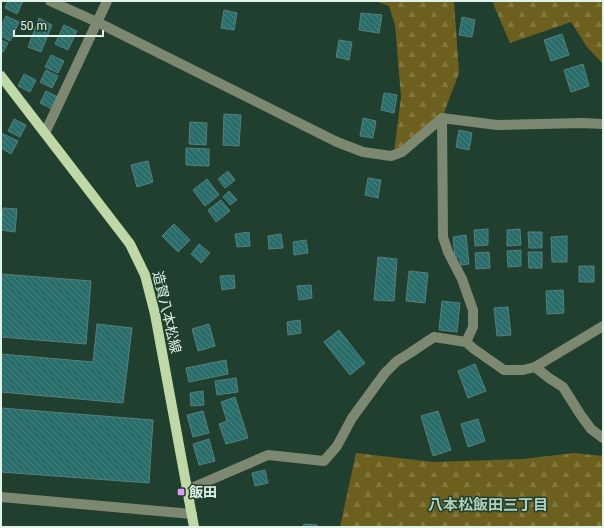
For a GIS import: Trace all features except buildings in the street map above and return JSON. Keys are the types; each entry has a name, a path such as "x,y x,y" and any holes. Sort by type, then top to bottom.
{"main road":[{"name":"造賀八本松線","path":"1,76 130,244 145,275 155,314 194,527"}],"street":[{"path":"50,1 97,22 337,142 363,152 391,156 402,152 442,118 497,125 603,124"},
{"path":"45,132 107,1"},
{"path":"442,118 443,238 448,252 462,280 473,310 473,328 466,342"},
{"path":"187,490 268,455 324,461 337,446 352,418 385,372 397,361 434,337 466,342 504,370 522,370 535,367 603,326"},
{"path":"535,367 563,387 591,429 603,438"},
{"path":"1,497 192,514"}],"green space":[{"path":"376,1 454,1 459,73 442,118 394,152 401,97 395,25 389,6"},
{"path":"492,1 603,1 603,64 587,47 571,22 510,43"},
{"path":"356,453 433,462 523,459 574,453 603,456 603,527 340,527"}],"place":[{"name":"飯田","path":"181,492"}],"district":[{"name":"八本松飯田三丁目","path":"488,505"}]}
